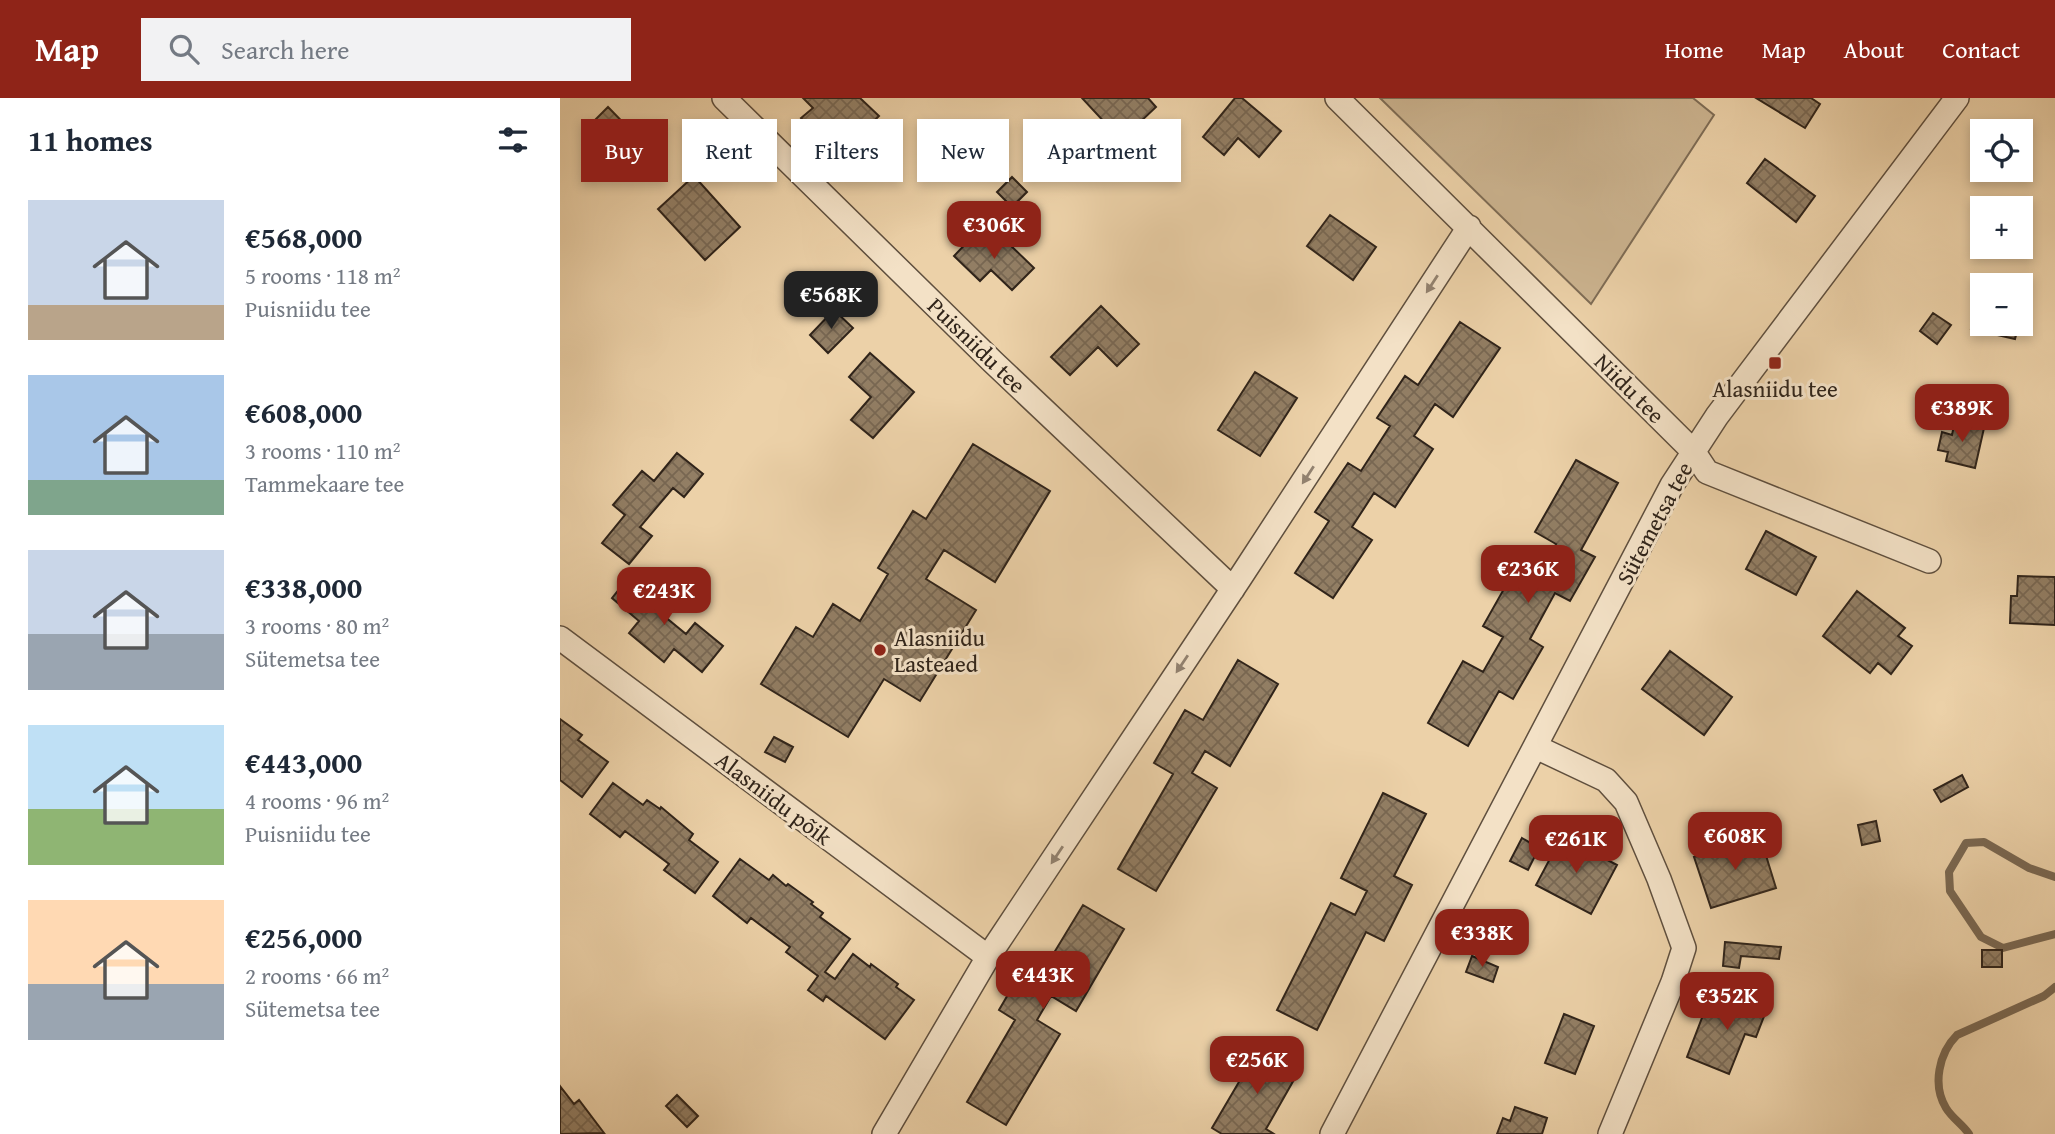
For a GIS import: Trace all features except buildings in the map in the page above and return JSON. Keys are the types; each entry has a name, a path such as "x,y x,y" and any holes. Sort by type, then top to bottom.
{"street":[{"name":"Puisniidu tee","path":"724,98 993,362 1233,589"},
{"path":"884,1134 988,957 1233,589 1469,227 1337,98"},
{"name":"Sütemetsa tee","path":"1332,1134 1672,485 1693,451 1957,98"},
{"name":"Niidu tee","path":"1469,227 1693,451 1707,472 1930,561"},
{"name":"Alasniidu põik","path":"560,638 988,957"},
{"path":"1536,747 1606,780 1626,803 1659,879 1684,948 1673,982 1610,1134"}],"shaded area":[{"path":"1380,98 1693,98 1714,115 1591,304"}],"waterway":[{"path":"2055,877 2029,868 1984,842 1966,843 1949,872 1950,891 1981,937 2003,948 2055,934"},
{"path":"1969,1134 1948,1112 1939,1089 1942,1060 1951,1042 1957,1035 2044,996 2055,987"}],"place":[{"name":"Alasniidu tee","path":"1775,363"},
{"name":"Alasniidu Lasteaed","path":"880,650"}]}
